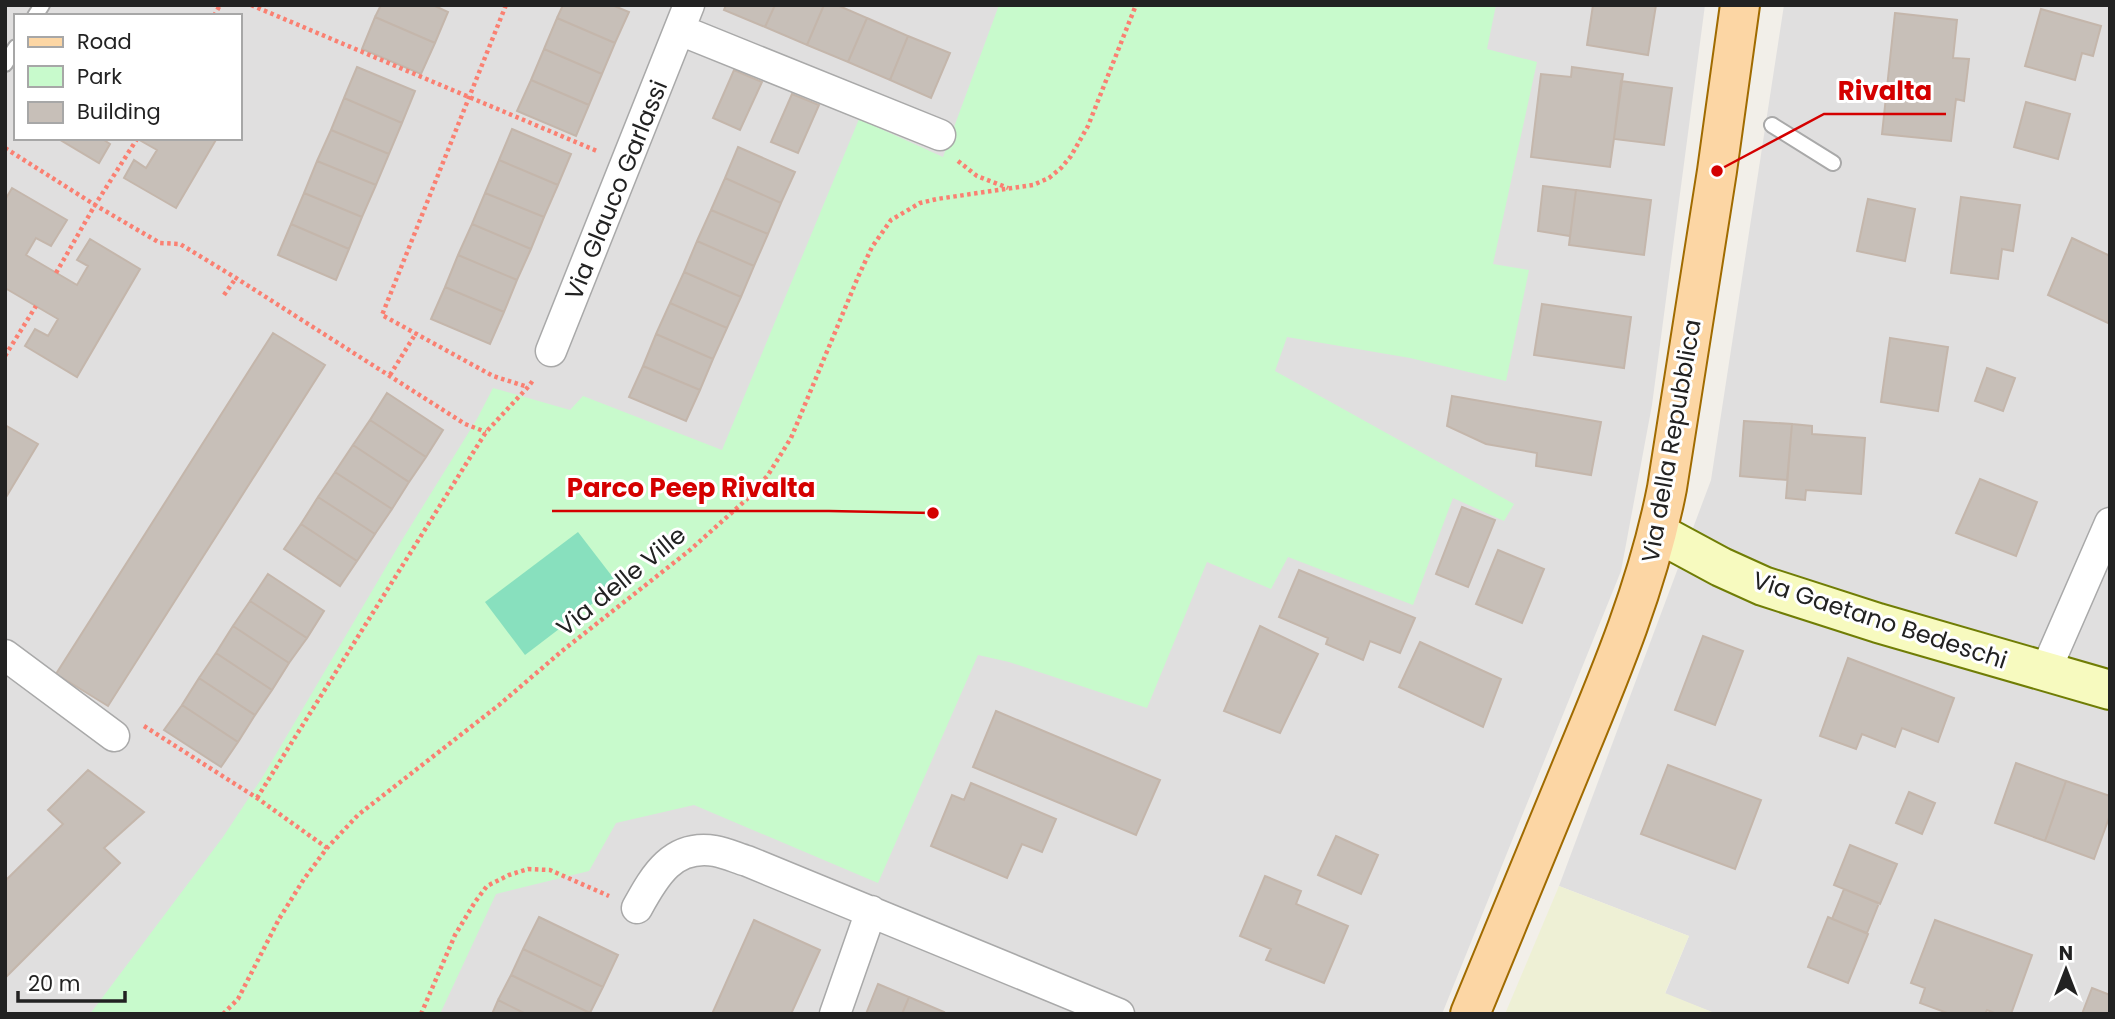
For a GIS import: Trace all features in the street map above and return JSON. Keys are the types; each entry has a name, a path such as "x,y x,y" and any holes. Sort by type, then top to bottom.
{"main road":[{"name":"Via della Repubblica","path":"1470,1014 1619,654 1658,533 1740,5"}],"street":[{"name":"Via Glauco Garlassi","path":"551,351 684,17 940,135"},
{"path":"2045,672 2110,523"},
{"name":"Via Gaetano Bedeschi","path":"1658,533 1763,586 1857,617 2110,690"},
{"path":"5,654 114,736"},
{"path":"637,908 652,881 668,863 681,854 698,850 716,852 747,861 1119,1014"},
{"path":"835,1014 871,911"}],"lane":[{"path":"1772,125 1833,163"}],"path":[{"path":"251,5 575,140"},
{"path":"506,5 382,314 494,376 528,387"},
{"name":"Via delle Ville","path":"230,1014 279,919 304,879 327,848 358,815 690,550 747,499 768,475 791,438 872,247 891,220 920,203 1033,186 1049,178 1071,156 1088,126 1136,5"},
{"path":"940,135 942,144 961,165 977,176 1010,189"},
{"path":"56,273 136,140"},
{"path":"5,148 160,243 180,244 465,424 486,432"},
{"path":"225,295 236,278"},
{"path":"5,356 36,306"},
{"path":"390,375 416,333"},
{"path":"257,798 486,432 528,387 551,351"},
{"path":"114,736 129,716 257,798 327,848"},
{"path":"421,1014 455,935 487,886 496,881 528,869 550,870 637,908"},
{"path":"223,1014 238,999"}],"shaded area":[{"path":"5,5 1705,5 1652,405 1621,571 1442,1014 5,1014"},
{"path":"1784,5 2110,5 2110,1014 1717,1014 1665,994 1689,936 1559,886 1711,480"}],"green space":[{"path":"999,5 1496,5 1487,49 1537,62 1493,264 1529,270 1506,381 1410,358 1287,337 1275,371 1514,504 1504,521 1453,498 1413,605 1288,557 1271,589 1207,562 1147,708 1009,662 978,655 878,883 694,805 616,823 589,871 496,894 440,1014 90,1014 223,837 262,778 493,388 570,410 583,396 722,450 859,119 943,157"},
{"path":"578,532 618,584 525,655 485,602"},
{"path":"1559,886 1689,936 1665,993 1717,1014 1505,1014"}],"building":[{"path":"381,5 433,5 448,12 435,43 375,17"},
{"path":"563,5 612,5 629,12 615,43 557,18"},
{"path":"726,5 775,5 765,27 724,10"},
{"path":"775,5 824,5 807,45 765,27"},
{"path":"824,5 837,5 867,18 848,62 807,45"},
{"path":"1593,5 1656,5 1648,55 1587,45"},
{"path":"2041,9 2101,26 2093,56 2082,53 2075,80 2025,66"},
{"path":"1895,13 1957,20 1953,58 1969,59 1964,101 1956,99 1951,141 1882,134"},
{"path":"375,17 435,43 421,74 362,49"},
{"path":"557,18 615,43 602,74 544,49"},
{"path":"867,18 908,36 890,80 848,62"},
{"path":"908,36 950,53 931,98 890,80"},
{"path":"544,49 602,74 589,105 531,80"},
{"path":"357,67 415,91 402,123 344,98"},
{"path":"1572,67 1623,74 1610,167 1531,157 1541,74 1571,77"},
{"path":"734,70 762,82 740,130 713,118"},
{"path":"531,80 589,105 576,136 517,111"},
{"path":"1621,81 1672,88 1664,145 1614,139"},
{"path":"792,94 819,105 798,153 771,142"},
{"path":"344,98 402,123 389,154 331,130"},
{"path":"2026,102 2070,114 2058,159 2014,147"},
{"path":"512,129 571,154 558,185 499,160"},
{"path":"331,130 389,154 376,185 317,161"},
{"path":"60,140 104,140 110,144 99,163"},
{"path":"140,140 216,140 176,208 124,178 134,160 146,168 157,150"},
{"path":"738,147 795,172 781,203 725,178"},
{"path":"499,160 558,185 544,217 485,193"},
{"path":"317,161 376,185 362,217 304,193"},
{"path":"725,178 781,203 768,234 711,210"},
{"path":"1543,186 1576,190 1570,236 1538,231"},
{"path":"12,188 67,220 51,246 36,238 26,255 77,285 88,266 77,260 90,239 140,269 77,377 25,346 35,329 48,336 58,319 5,288 5,200"},
{"path":"1576,190 1651,200 1644,255 1569,245"},
{"path":"304,193 362,217 349,249 291,224"},
{"path":"485,193 544,217 531,249 472,224"},
{"path":"1961,197 2020,205 2013,251 2002,249 1998,279 1951,273"},
{"path":"1868,199 1915,209 1905,261 1857,251"},
{"path":"711,210 768,234 754,266 697,241"},
{"path":"291,224 349,249 336,280 278,255"},
{"path":"472,224 531,249 517,280 458,255"},
{"path":"2072,238 2110,256 2110,324 2048,295"},
{"path":"697,241 754,266 741,297 684,272"},
{"path":"458,255 517,280 504,312 445,287"},
{"path":"684,272 741,297 727,328 670,303"},
{"path":"445,287 504,312 490,344 431,319"},
{"path":"670,303 727,328 713,359 656,334"},
{"path":"1542,304 1631,317 1624,368 1534,355"},
{"path":"273,333 325,365 108,706 56,674"},
{"path":"656,334 713,359 700,390 643,366"},
{"path":"1890,338 1948,347 1938,411 1881,402"},
{"path":"643,366 700,390 686,421 629,397"},
{"path":"1987,368 2015,378 2003,411 1975,401"},
{"path":"387,393 443,430 426,457 370,420"},
{"path":"1452,396 1601,422 1591,475 1536,466 1537,453 1486,444 1447,426"},
{"path":"370,420 426,457 409,482 353,445"},
{"path":"1744,421 1792,424 1787,480 1740,476"},
{"path":"1792,424 1812,426 1812,434 1865,438 1861,494 1806,490 1805,500 1786,498"},
{"path":"5,425 38,444 5,499"},
{"path":"353,445 409,482 392,509 335,472"},
{"path":"335,472 392,509 375,534 318,497"},
{"path":"1980,479 2037,502 2016,556 1956,533"},
{"path":"318,497 375,534 357,561 301,524"},
{"path":"1462,507 1495,520 1468,587 1436,574"},
{"path":"301,524 357,561 340,586 284,549"},
{"path":"1498,550 1544,569 1522,623 1476,604"},
{"path":"1299,570 1415,618 1400,653 1370,641 1363,660 1326,644 1328,638 1279,617"},
{"path":"268,574 324,611 307,638 250,601"},
{"path":"250,601 307,638 289,663 233,626"},
{"path":"233,626 289,663 272,690 216,653"},
{"path":"1260,626 1318,654 1280,733 1224,711"},
{"path":"1703,636 1743,651 1715,725 1675,710"},
{"path":"1420,642 1501,679 1483,727 1399,687"},
{"path":"216,653 272,690 255,715 199,678"},
{"path":"1848,658 1954,698 1938,742 1902,728 1895,747 1862,734 1856,749 1820,736"},
{"path":"199,678 255,715 238,742 182,705"},
{"path":"182,705 238,742 221,767 164,730"},
{"path":"996,711 1160,780 1136,835 973,767"},
{"path":"2016,763 2066,781 2045,841 1995,823"},
{"path":"1668,765 1761,800 1735,869 1641,834"},
{"path":"88,770 144,812 104,848 120,863 5,978 5,881 63,824 48,810"},
{"path":"2066,781 2110,796 2110,815 2094,859 2045,841"},
{"path":"971,783 1056,819 1042,852 1022,844 1007,878 931,846 952,795 964,800"},
{"path":"1909,792 1935,803 1922,834 1896,823"},
{"path":"1336,836 1378,855 1361,894 1318,875"},
{"path":"1850,845 1897,864 1880,904 1834,885"},
{"path":"1265,876 1301,891 1296,904 1348,926 1324,983 1266,960 1271,949 1240,936"},
{"path":"1844,889 1879,903 1867,933 1832,919"},
{"path":"539,917 618,955 603,987 523,949"},
{"path":"1828,917 1868,934 1848,983 1808,967"},
{"path":"754,920 820,950 791,1014 712,1014"},
{"path":"1935,920 2032,955 2011,1014 1997,1014 1987,1010 1985,1014 1950,1014 1920,1003 1925,988 1911,983"},
{"path":"523,949 603,987 590,1013 511,975"},
{"path":"511,975 590,1014 526,1014 498,1000"},
{"path":"878,984 909,997 902,1014 866,1014"},
{"path":"2092,988 2110,995 2110,1014 2082,1014"},
{"path":"909,997 944,1012 902,1014"},
{"path":"498,1000 526,1014 492,1014"}],"place":[{"name":"Rivalta","path":"1717,171"},
{"name":"Parco Peep Rivalta","path":"933,513"}]}
